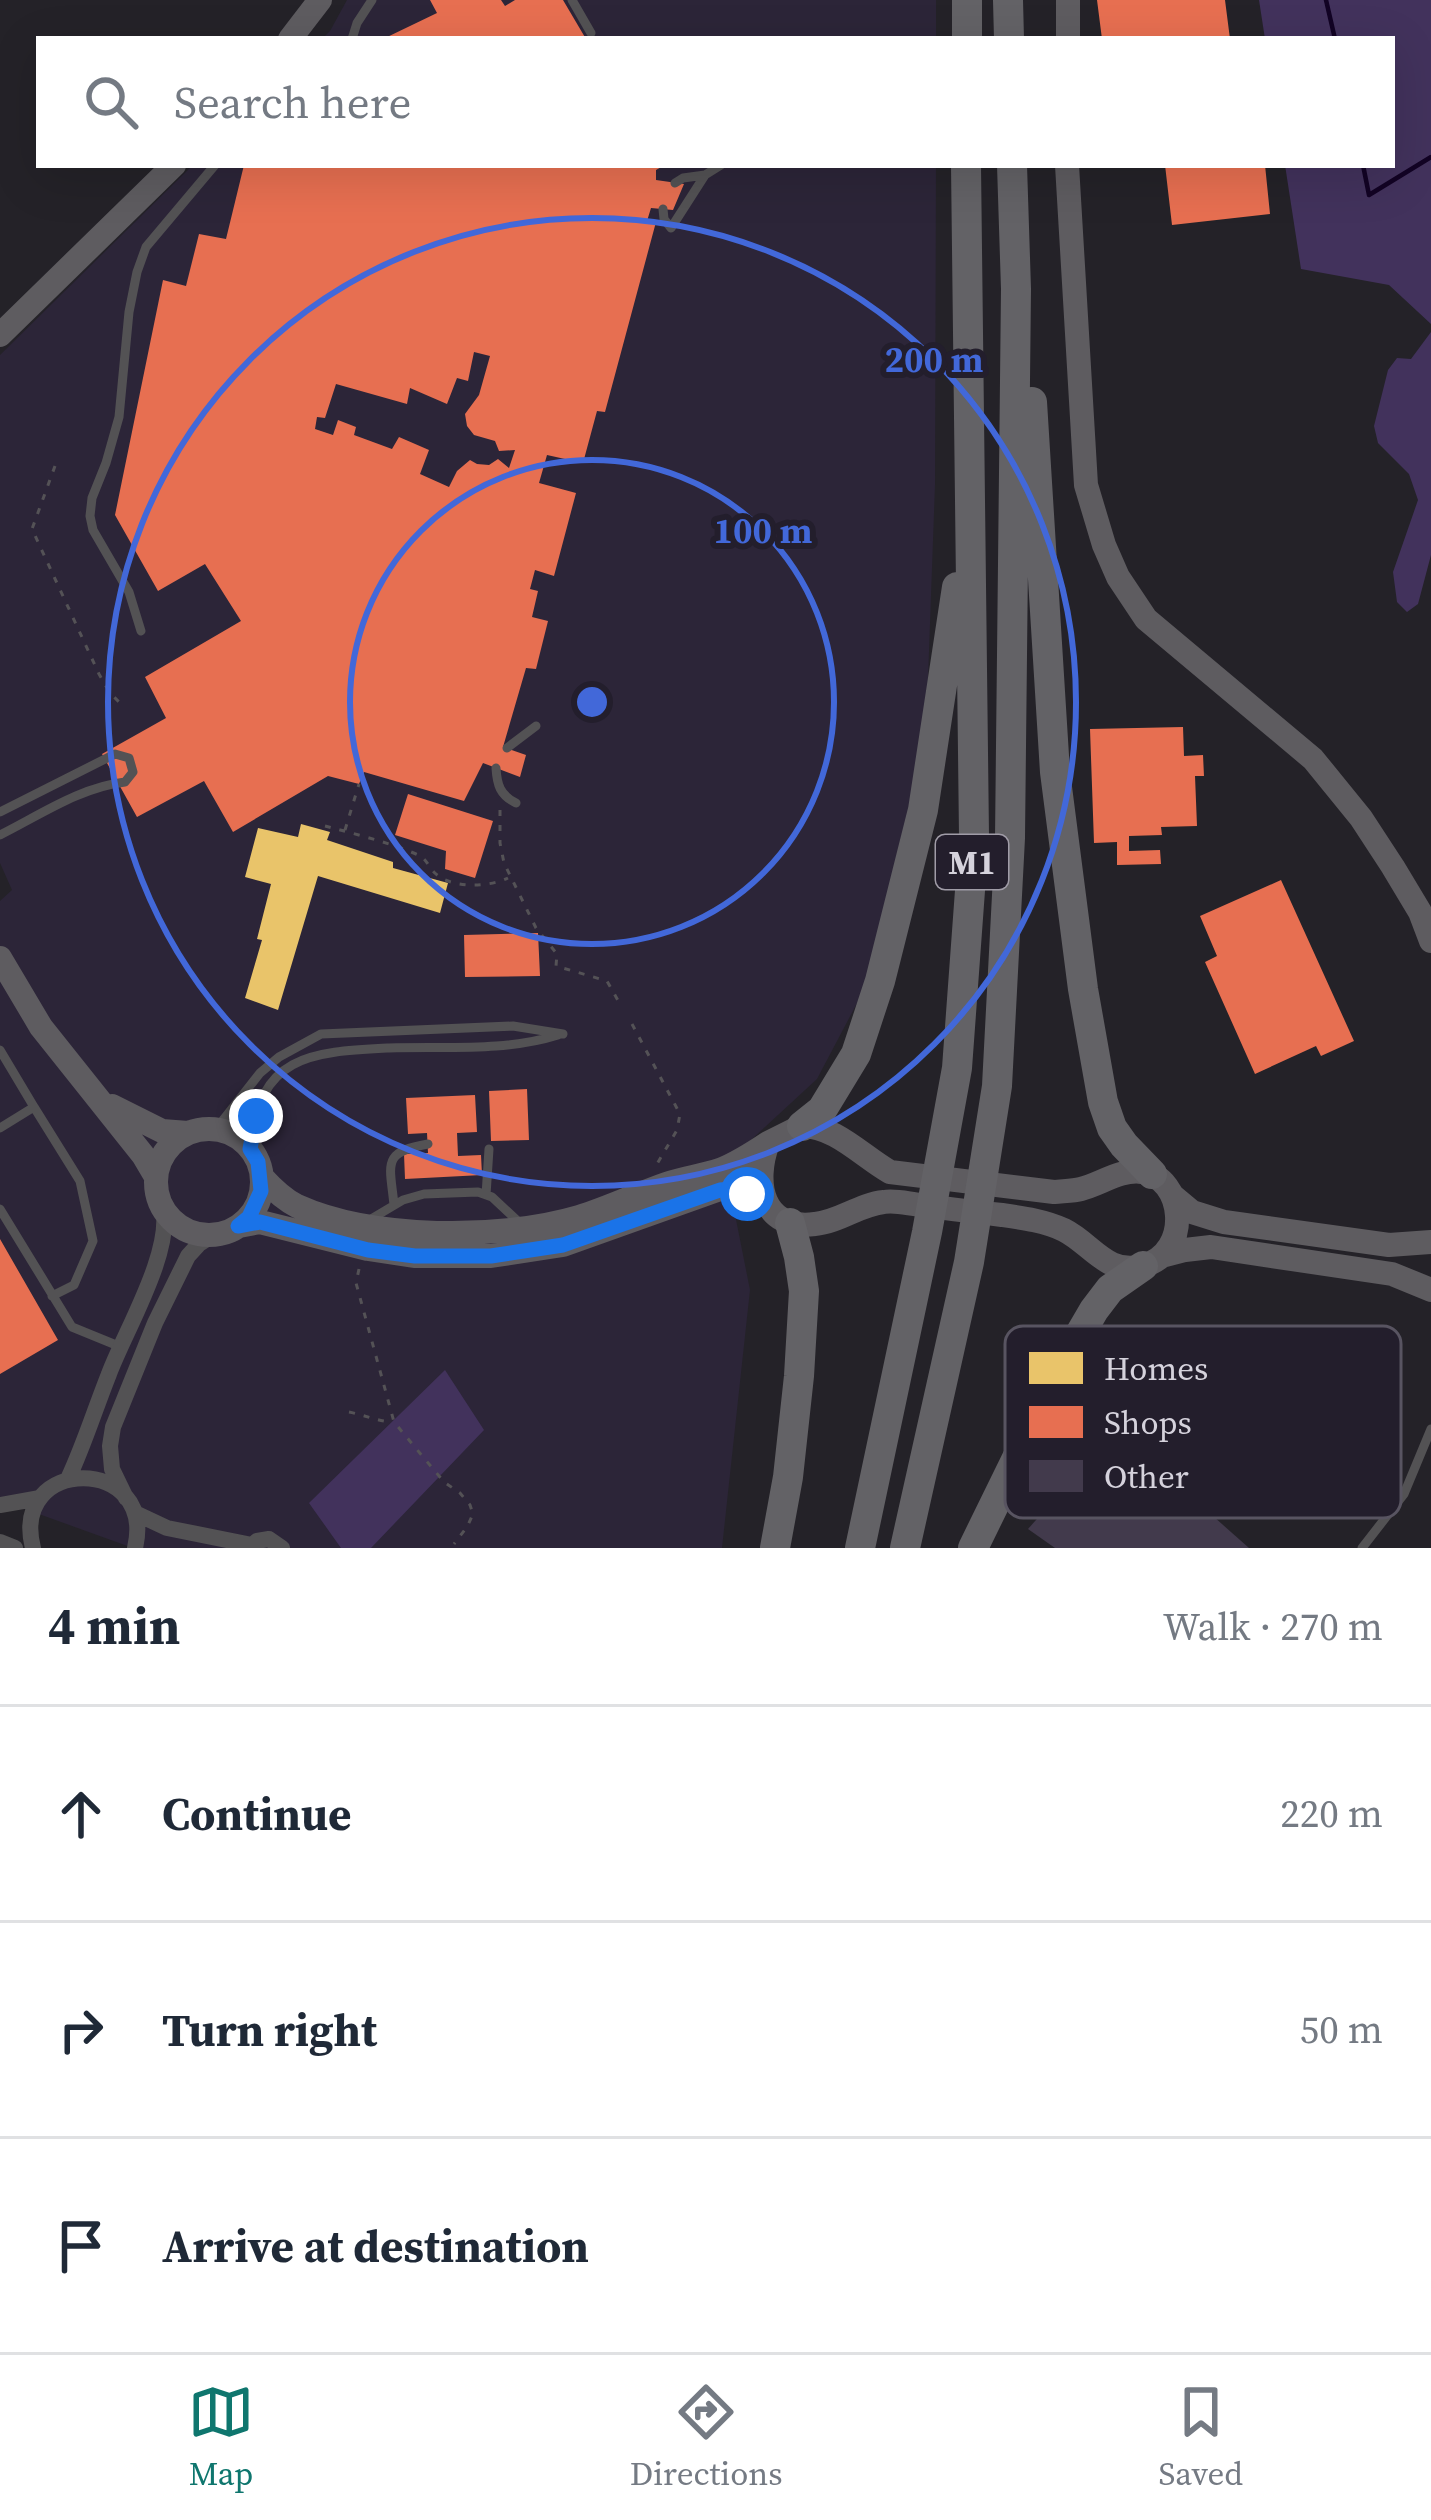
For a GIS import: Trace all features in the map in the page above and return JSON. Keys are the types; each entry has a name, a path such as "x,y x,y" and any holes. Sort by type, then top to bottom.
{"highway":[{"path":"967,0 967,36"},
{"path":"1008,0 1009,36"},
{"name":"M1","path":"860,1548 957,1068 974,836 966,168"},
{"name":"M1","path":"904,1548 969,1262 997,1086 1010,838 1016,289 1012,168"},
{"path":"1016,289 1030,364 1055,772 1083,989 1112,1128 1163,1186"},
{"path":"802,1126 822,1110 856,1054 880,981 923,810 972,492"},
{"path":"775,1548 788,1477 804,1291 799,1257 778,1214"},
{"path":"1085,1326 1110,1289 1152,1261"},
{"path":"973,1548 1005,1483"}],"main road":[{"path":"292,36 320,0"},
{"path":"1068,0 1068,36"},
{"path":"0,335 171,168"},
{"path":"1067,168 1086,485 1118,577 1146,619 1328,776 1393,867 1431,941"},
{"path":"0,958 41,1027 156,1177"},
{"path":"94,1096 162,1131 216,1129 241,1139 262,1177 294,1204 361,1225 424,1233 575,1219 741,1161 802,1126 833,1133 890,1172 1054,1192 1079,1190 1139,1171 1192,1212 1224,1222 1389,1245 1431,1242"},
{"path":"188,1133 166,1150 156,1177 157,1192 163,1207 184,1228 198,1234 213,1235 260,1222 368,1250 432,1257 491,1256 563,1245 732,1189 778,1214 814,1225 887,1201 1029,1219 1063,1229 1105,1262 1130,1268 1185,1250 1211,1247 1392,1274 1431,1287 1431,1257"},
{"path":"768,1143 761,1189 778,1214"},
{"path":"238,1226 256,1205 262,1177"},
{"path":"1152,1261 1177,1234 1179,1222 1163,1186"}],"street":[{"path":"68,1479 151,1276 162,1238 163,1207"},
{"path":"134,1548 138,1531 112,1469 113,1427 188,1256 213,1235"},
{"path":"33,1548 29,1527 40,1498 57,1483 83,1476 113,1485 130,1505 166,1528 251,1546 269,1539 282,1548"},
{"path":"0,1504 40,1498"},
{"path":"0,1542 15,1548"}],"lane":[{"path":"353,36 372,0"},
{"path":"572,0 591,32"},
{"path":"141,632 129,592 92,530 92,498 119,417 130,312 146,247 212,168"},
{"path":"676,183 717,168"},
{"path":"663,209 671,228 705,175"},
{"path":"507,748 536,726"},
{"path":"0,812 115,754 129,758 132,765 125,782 81,794 0,835"},
{"path":"496,768 497,786 516,802"},
{"path":"216,1129 260,1073 321,1034 513,1026 563,1034 521,1045 343,1049 302,1059 269,1085 256,1116 250,1149"},
{"path":"0,1051 80,1181 93,1241 74,1285 52,1296"},
{"path":"0,1128 34,1107"},
{"path":"394,1205 393,1156 404,1148 428,1144"},
{"path":"486,1195 489,1149"},
{"path":"361,1225 424,1194 478,1192 524,1227"},
{"path":"0,1209 72,1327 121,1346"},
{"path":"1401,1498 1431,1429"},
{"path":"1362,1548 1385,1518"}],"path":[{"path":"55,466 32,530 99,674 123,706"},
{"path":"344,832 359,784"},
{"path":"497,786 500,843 510,877 536,928 557,954 556,966 607,981 620,1004"},
{"path":"325,826 412,852 427,860 437,875 454,881 488,886 510,877"},
{"path":"632,1024 680,1114 655,1167"},
{"path":"356,1282 394,1422 444,1482 470,1505 467,1527 454,1544"},
{"path":"349,1412 394,1422"}],"shaded area":[{"path":"347,0 936,0 936,36 325,36"},
{"path":"1259,0 1431,0 1431,324 1389,285 1301,269 1285,168 1395,168 1395,36 1265,36"},
{"path":"190,168 936,168 935,485 925,762 875,969 817,1079 725,1164 750,1290 722,1548 133,1548 0,1500 0,901 12,890 0,863 0,355"},
{"path":"1431,332 1431,555 1418,604 1407,612 1397,602 1393,572 1418,500 1409,474 1378,443 1374,426 1388,370 1397,358 1411,359"},
{"path":"445,1370 484,1430 371,1548 341,1548 309,1503"}],"building: Homes":[{"path":"301,824 330,832 327,840 393,862 393,868 448,883 440,913 318,876 278,1010 245,998 262,940 257,939 271,884 245,877 258,828 298,837"}],"building: Shops":[{"path":"430,0 501,0 505,6 515,0 563,0 584,36 389,36 437,13"},
{"path":"1097,0 1225,0 1230,36 1102,36"},
{"path":"243,168 660,168 656,180 684,184 673,210 651,208 647,221 656,222 605,412 597,411 583,463 547,455 539,483 576,493 554,576 535,570 530,589 538,591 532,617 548,621 536,669 526,668 503,747 526,755 520,777 483,763 464,801 364,772 359,784 328,776 233,832 204,781 137,817 102,754 166,718 145,677 241,621 205,564 158,591 115,515 163,280 186,286 199,234 226,239","holes":["474,352 490,356 479,395 465,414 467,426 474,435 495,441 499,451 515,450 509,468 498,459 489,465 470,460 449,487 420,474 429,450 399,437 392,449 354,435 356,427 338,420 333,435 315,429 317,417 325,418 336,384 407,404 410,388 447,404 457,378 468,381"]},
{"path":"1165,168 1265,168 1270,214 1172,225"},
{"path":"1183,727 1184,756 1203,755 1204,776 1195,776 1197,826 1161,827 1162,835 1129,836 1129,851 1160,850 1161,864 1117,865 1117,842 1094,843 1090,729"},
{"path":"408,794 493,821 475,878 445,869 446,851 395,835"},
{"path":"1281,880 1354,1041 1321,1056 1316,1046 1255,1074 1205,962 1217,956 1200,916"},
{"path":"538,933 540,976 465,977 464,935"},
{"path":"527,1089 529,1140 491,1141 489,1091"},
{"path":"475,1095 477,1132 457,1133 458,1156 481,1155 482,1175 405,1179 404,1154 428,1153 427,1133 408,1134 406,1098"},
{"path":"0,1239 58,1340 0,1374"}],"building: Other":[{"path":"1038,1518 1215,1518 1249,1548 1055,1548 1028,1529"}],"waterway":[{"path":"1326,0 1334,36"},
{"path":"1364,168 1369,195 1431,157"}],"route":[{"path":"256,1116 250,1149 262,1177 261,1191 249,1217 238,1226 260,1222 283,1226 368,1250 443,1258 524,1252 600,1234 720,1190 747,1194"}]}
